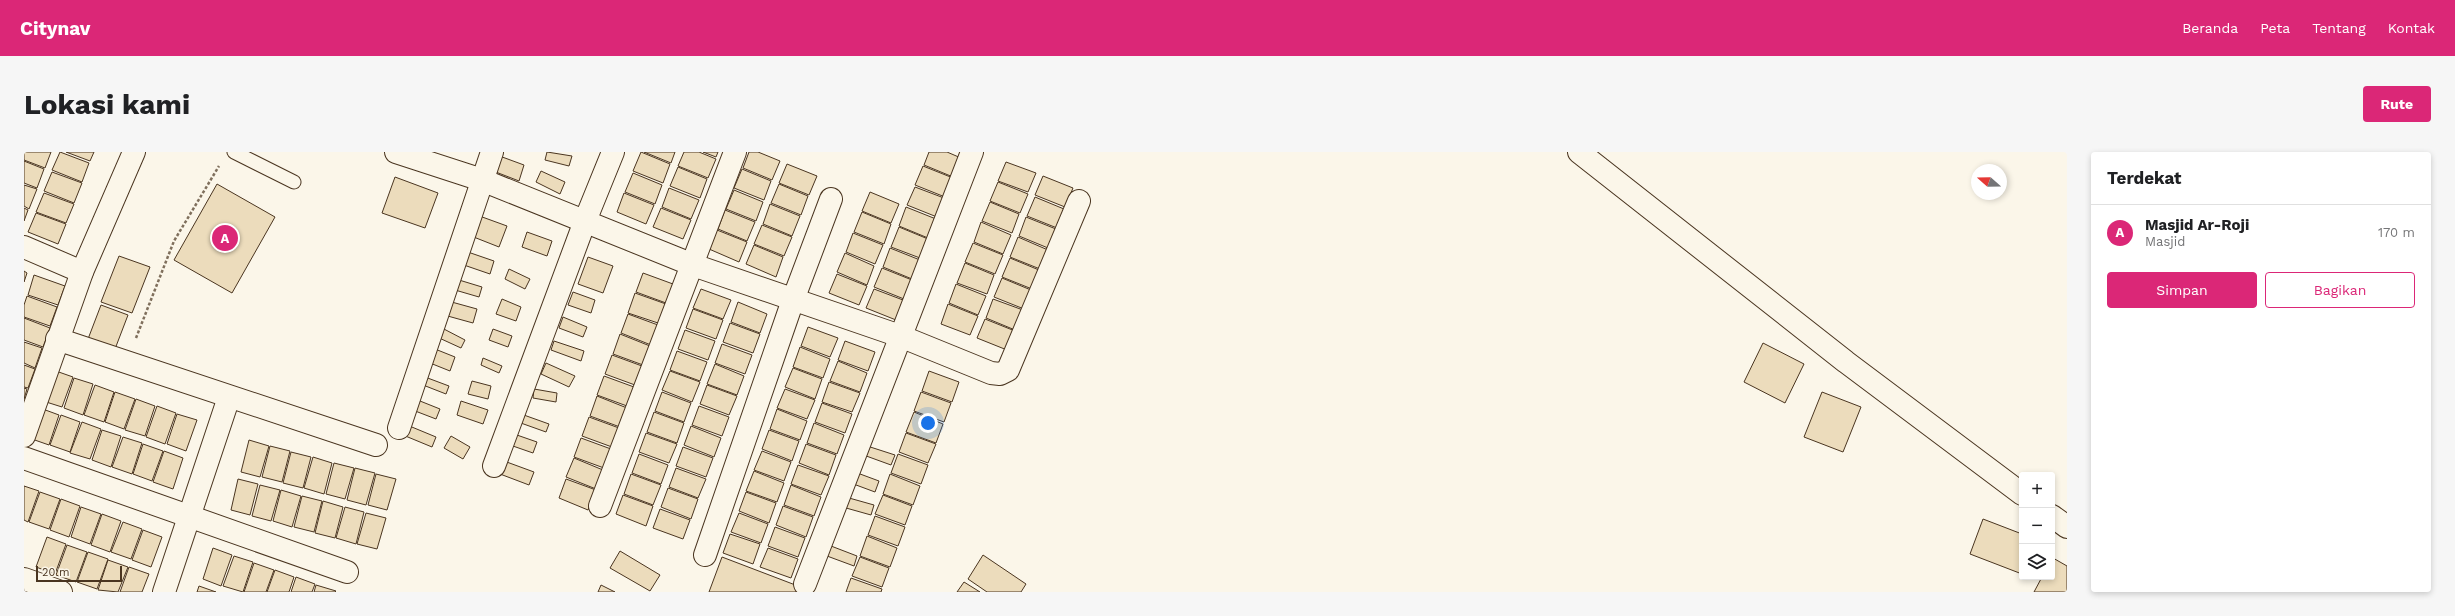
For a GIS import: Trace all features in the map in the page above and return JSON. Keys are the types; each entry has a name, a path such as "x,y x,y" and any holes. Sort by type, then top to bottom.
{"street":[{"path":"24,436 57,339 82,272 134,152"},
{"path":"396,152 482,180 693,265 900,336 991,373 1000,374 1008,370 1079,201"},
{"path":"399,428 492,152"},
{"path":"494,466 585,221 613,152"},
{"path":"600,506 735,152"},
{"path":"805,584 972,152"},
{"path":"1579,152 1827,348 2019,492"},
{"path":"705,555 793,300 831,199"},
{"path":"24,247 82,272"},
{"path":"57,339 376,445"},
{"path":"164,592 229,397"},
{"path":"24,458 189,518 347,572"},
{"path":"2055,518 2067,527"},
{"path":"24,579 61,592"}],"lane":[{"path":"229,155 255,157 294,182"}],"path":[{"path":"127,362 174,241 229,155"}],"building":[{"path":"24,152 51,152 45,168 24,160"},
{"path":"60,152 89,163 82,182 52,170"},
{"path":"66,152 94,152 90,161"},
{"path":"547,152 572,156 569,166 545,160"},
{"path":"641,152 670,164 663,183 633,171"},
{"path":"644,152 675,152 671,163"},
{"path":"684,152 699,152 716,159 708,178 678,166"},
{"path":"703,152 718,152 716,157"},
{"path":"749,152 758,152 780,161 772,180 743,168"},
{"path":"929,152 947,152 961,158 953,177 924,165"},
{"path":"494,154 524,165 519,181 488,169"},
{"path":"24,161 44,169 37,188 24,183"},
{"path":"1006,162 1036,173 1028,192 998,181"},
{"path":"787,164 817,176 809,195 779,183"},
{"path":"923,166 953,178 945,197 915,185"},
{"path":"678,167 707,179 700,198 670,186"},
{"path":"742,169 771,181 764,200 734,188"},
{"path":"541,171 565,182 560,194 536,182"},
{"path":"52,172 82,183 74,203 44,191"},
{"path":"633,173 662,185 655,204 625,192"},
{"path":"1043,176 1073,188 1065,207 1035,195"},
{"path":"395,177 438,193 425,228 382,213"},
{"path":"998,182 1028,194 1020,213 990,201"},
{"path":"217,184 275,217 232,293 174,260"},
{"path":"779,184 808,196 801,215 771,203"},
{"path":"24,185 37,189 29,209 24,206"},
{"path":"915,187 944,198 937,217 907,205"},
{"path":"669,188 699,200 691,219 662,207"},
{"path":"734,190 763,202 756,221 726,209"},
{"path":"870,192 899,204 891,223 862,211"},
{"path":"44,193 74,204 66,223 36,212"},
{"path":"624,193 654,205 646,224 617,212"},
{"path":"1035,197 1064,209 1057,228 1027,216"},
{"path":"990,202 1019,214 1012,233 982,221"},
{"path":"770,204 800,216 792,236 763,224"},
{"path":"906,207 936,219 928,238 899,226"},
{"path":"24,208 28,210 24,221"},
{"path":"661,208 691,220 683,239 653,227"},
{"path":"725,210 755,222 747,241 718,229"},
{"path":"862,212 891,224 884,244 854,232"},
{"path":"36,213 66,224 58,244 28,232"},
{"path":"474,214 507,226 499,247 466,234"},
{"path":"1026,217 1056,229 1048,248 1019,236"},
{"path":"981,222 1011,235 1003,254 974,242"},
{"path":"762,225 792,237 784,256 754,244"},
{"path":"899,227 928,239 920,258 891,247"},
{"path":"717,230 747,242 739,262 709,249"},
{"path":"527,232 552,241 547,256 522,247"},
{"path":"853,233 883,245 875,264 846,252"},
{"path":"1018,237 1048,250 1040,269 1010,257"},
{"path":"973,243 1003,255 995,274 965,262"},
{"path":"754,245 783,257 776,277 746,264"},
{"path":"890,248 920,260 912,279 883,267"},
{"path":"462,250 494,261 490,274 458,263"},
{"path":"845,253 874,266 867,285 837,272"},
{"path":"119,256 150,267 132,313 101,302"},
{"path":"588,257 613,266 603,293 578,284"},
{"path":"1010,258 1039,270 1032,289 1002,277"},
{"path":"965,263 994,275 987,294 957,283"},
{"path":"882,268 912,280 904,299 874,287"},
{"path":"509,269 530,279 525,289 505,279"},
{"path":"24,271 27,273 24,282"},
{"path":"643,273 673,284 666,303 636,292"},
{"path":"837,274 867,286 859,305 829,293"},
{"path":"34,275 65,286 58,305 28,295"},
{"path":"1002,278 1031,290 1024,309 994,297"},
{"path":"459,280 482,287 479,297 455,290"},
{"path":"956,284 986,296 978,315 949,303"},
{"path":"701,289 731,300 723,319 693,308"},
{"path":"874,289 903,300 896,320 866,308"},
{"path":"573,292 595,300 591,313 568,305"},
{"path":"635,293 666,304 658,323 628,313"},
{"path":"27,296 57,307 50,326 24,317 24,305"},
{"path":"502,299 521,307 516,321 496,314"},
{"path":"993,299 1023,310 1015,330 986,318"},
{"path":"448,301 477,309 473,323 444,315"},
{"path":"738,302 767,314 760,333 731,322"},
{"path":"948,304 978,316 970,335 941,324"},
{"path":"101,305 128,315 115,349 88,339"},
{"path":"693,309 723,320 716,339 686,328"},
{"path":"628,314 658,325 651,345 621,333"},
{"path":"563,317 587,327 583,337 559,328"},
{"path":"24,318 50,328 43,347 24,340"},
{"path":"985,319 1015,331 1007,350 977,338"},
{"path":"730,323 760,334 753,353 723,342"},
{"path":"808,327 838,338 830,357 801,346"},
{"path":"442,328 465,340 461,348 437,337"},
{"path":"493,329 512,336 508,347 489,340"},
{"path":"685,330 715,341 708,360 678,349"},
{"path":"620,334 650,346 643,365 613,354"},
{"path":"554,341 584,351 581,361 551,350"},
{"path":"845,341 875,352 868,371 838,360"},
{"path":"24,342 42,348 35,368 24,363"},
{"path":"1763,343 1804,364 1785,403 1744,382"},
{"path":"722,344 752,355 745,374 715,363"},
{"path":"800,347 830,359 823,378 793,367"},
{"path":"435,349 455,357 450,371 430,363"},
{"path":"677,351 707,362 700,381 670,370"},
{"path":"612,355 642,366 635,385 605,374"},
{"path":"483,358 502,366 499,373 481,365"},
{"path":"838,361 867,373 860,392 830,381"},
{"path":"546,363 575,376 569,387 541,374"},
{"path":"715,364 744,376 737,395 707,384"},
{"path":"24,365 35,369 28,388 24,387"},
{"path":"793,368 822,379 815,399 785,387"},
{"path":"53,370 73,377 62,407 43,401"},
{"path":"670,371 700,382 692,402 662,390"},
{"path":"929,371 959,382 952,402 922,391"},
{"path":"604,376 634,387 627,406 597,395"},
{"path":"425,377 449,386 446,394 423,385"},
{"path":"74,378 93,384 83,415 64,408"},
{"path":"472,381 491,386 488,399 468,394"},
{"path":"829,382 860,393 852,412 822,402"},
{"path":"95,385 114,392 104,422 84,415"},
{"path":"707,385 737,396 729,415 700,404"},
{"path":"24,388 27,389 24,399"},
{"path":"534,389 557,393 556,402 533,398"},
{"path":"785,389 815,400 807,419 777,408"},
{"path":"115,392 135,399 124,429 105,422"},
{"path":"662,392 691,403 684,422 655,411"},
{"path":"921,392 951,403 944,422 914,411"},
{"path":"1822,392 1861,407 1843,452 1804,437"},
{"path":"597,396 627,408 620,427 590,416"},
{"path":"136,399 155,406 145,436 125,430"},
{"path":"415,399 440,409 436,419 410,409"},
{"path":"461,401 488,410 483,424 457,415"},
{"path":"822,403 852,414 845,433 815,422"},
{"path":"157,406 176,413 165,444 146,437"},
{"path":"699,406 729,417 722,436 692,425"},
{"path":"40,408 59,415 49,445 29,438"},
{"path":"777,409 807,421 800,440 770,429"},
{"path":"654,412 684,423 677,443 647,432"},
{"path":"914,412 943,424 936,443 906,432"},
{"path":"177,414 197,420 186,451 167,444"},
{"path":"521,414 549,424 546,432 518,422"},
{"path":"61,415 80,422 70,452 50,445"},
{"path":"589,417 619,428 612,447 582,436"},
{"path":"82,422 101,429 90,459 70,453"},
{"path":"814,423 844,435 837,454 807,443"},
{"path":"407,425 436,437 432,447 403,435"},
{"path":"691,426 721,438 714,457 684,445"},
{"path":"102,430 121,436 111,467 92,460"},
{"path":"769,430 799,441 792,461 762,449"},
{"path":"646,433 677,444 669,463 639,452"},
{"path":"906,433 936,444 928,463 899,452"},
{"path":"514,434 537,442 533,453 510,445"},
{"path":"451,436 470,447 463,459 444,448"},
{"path":"123,437 142,443 132,474 112,467"},
{"path":"581,438 611,449 604,468 574,457"},
{"path":"249,440 269,446 260,477 241,472"},
{"path":"143,444 163,451 152,481 133,474"},
{"path":"806,444 836,455 829,475 799,463"},
{"path":"861,444 895,455 891,465 858,453"},
{"path":"270,446 290,451 282,482 262,477"},
{"path":"683,447 713,458 706,477 676,466"},
{"path":"164,451 183,458 173,489 153,482"},
{"path":"762,451 791,462 784,481 754,470"},
{"path":"291,452 311,457 303,488 283,483"},
{"path":"639,454 668,465 661,484 632,473"},
{"path":"898,454 928,465 921,484 891,473"},
{"path":"313,457 332,463 324,494 304,488"},
{"path":"574,458 603,470 596,489 566,477"},
{"path":"504,461 534,472 529,485 500,474"},
{"path":"334,463 354,468 345,499 326,494"},
{"path":"798,465 829,476 821,495 791,484"},
{"path":"355,468 375,473 366,505 347,500"},
{"path":"676,468 706,479 698,498 669,487"},
{"path":"754,471 784,483 777,502 746,491"},
{"path":"852,471 879,481 875,492 848,482"},
{"path":"376,474 396,479 387,510 368,505"},
{"path":"631,474 661,485 653,505 624,494"},
{"path":"890,474 920,486 913,505 883,494"},
{"path":"238,479 258,484 250,515 231,510"},
{"path":"566,479 596,490 588,510 559,498"},
{"path":"260,485 280,490 271,521 252,516"},
{"path":"791,485 821,497 814,516 784,505"},
{"path":"24,486 39,491 28,522 24,520"},
{"path":"668,488 698,499 691,519 661,507"},
{"path":"281,490 301,496 292,527 273,521"},
{"path":"40,492 60,499 49,529 29,522"},
{"path":"746,492 776,503 769,523 739,511"},
{"path":"623,495 653,506 646,526 616,514"},
{"path":"883,495 912,506 905,525 875,514"},
{"path":"302,496 322,501 314,532 294,527"},
{"path":"842,496 874,505 871,515 839,506"},
{"path":"61,499 80,506 69,537 50,530"},
{"path":"323,501 343,507 335,538 315,533"},
{"path":"783,506 813,517 806,537 776,525"},
{"path":"81,507 101,514 90,544 71,537"},
{"path":"345,507 364,512 356,544 336,538"},
{"path":"660,509 690,520 683,539 653,528"},
{"path":"366,513 386,518 377,549 357,544"},
{"path":"739,513 768,524 761,543 731,532"},
{"path":"102,514 121,521 110,552 91,545"},
{"path":"875,516 905,527 898,546 868,535"},
{"path":"1983,519 2019,533 2019,573 1970,554"},
{"path":"123,522 142,529 131,559 111,552"},
{"path":"775,527 805,538 798,557 768,546"},
{"path":"143,530 162,537 151,567 132,560"},
{"path":"730,534 760,544 753,564 723,553"},
{"path":"867,536 897,548 890,567 860,556"},
{"path":"47,537 66,544 55,574 36,567"},
{"path":"67,545 87,552 76,582 56,575"},
{"path":"831,546 857,556 854,566 827,556"},
{"path":"213,548 232,555 221,586 203,579"},
{"path":"768,548 798,559 791,578 760,567"},
{"path":"620,551 660,575 650,591 610,568"},
{"path":"88,552 108,559 97,589 77,582"},
{"path":"983,555 1026,584 1021,592 987,592 968,579"},
{"path":"234,556 253,562 243,592 223,586"},
{"path":"722,557 798,586 796,592 709,592"},
{"path":"860,557 889,568 882,587 852,576"},
{"path":"2055,559 2067,566 2067,592 2034,592 2040,580 2055,580"},
{"path":"108,560 128,567 118,592 98,590"},
{"path":"254,563 274,570 266,592 244,592"},
{"path":"129,567 149,574 142,592 120,592"},
{"path":"275,570 294,577 289,592 267,592"},
{"path":"296,577 315,584 312,592 291,592"},
{"path":"851,578 882,589 881,592 846,592"},
{"path":"964,582 980,592 957,592"},
{"path":"316,585 336,591 314,592"},
{"path":"601,585 615,592 598,592"},
{"path":"199,586 216,592 197,592"}],"place":[{"name":"Masjid Ar-Roji","path":"225,238"}]}
